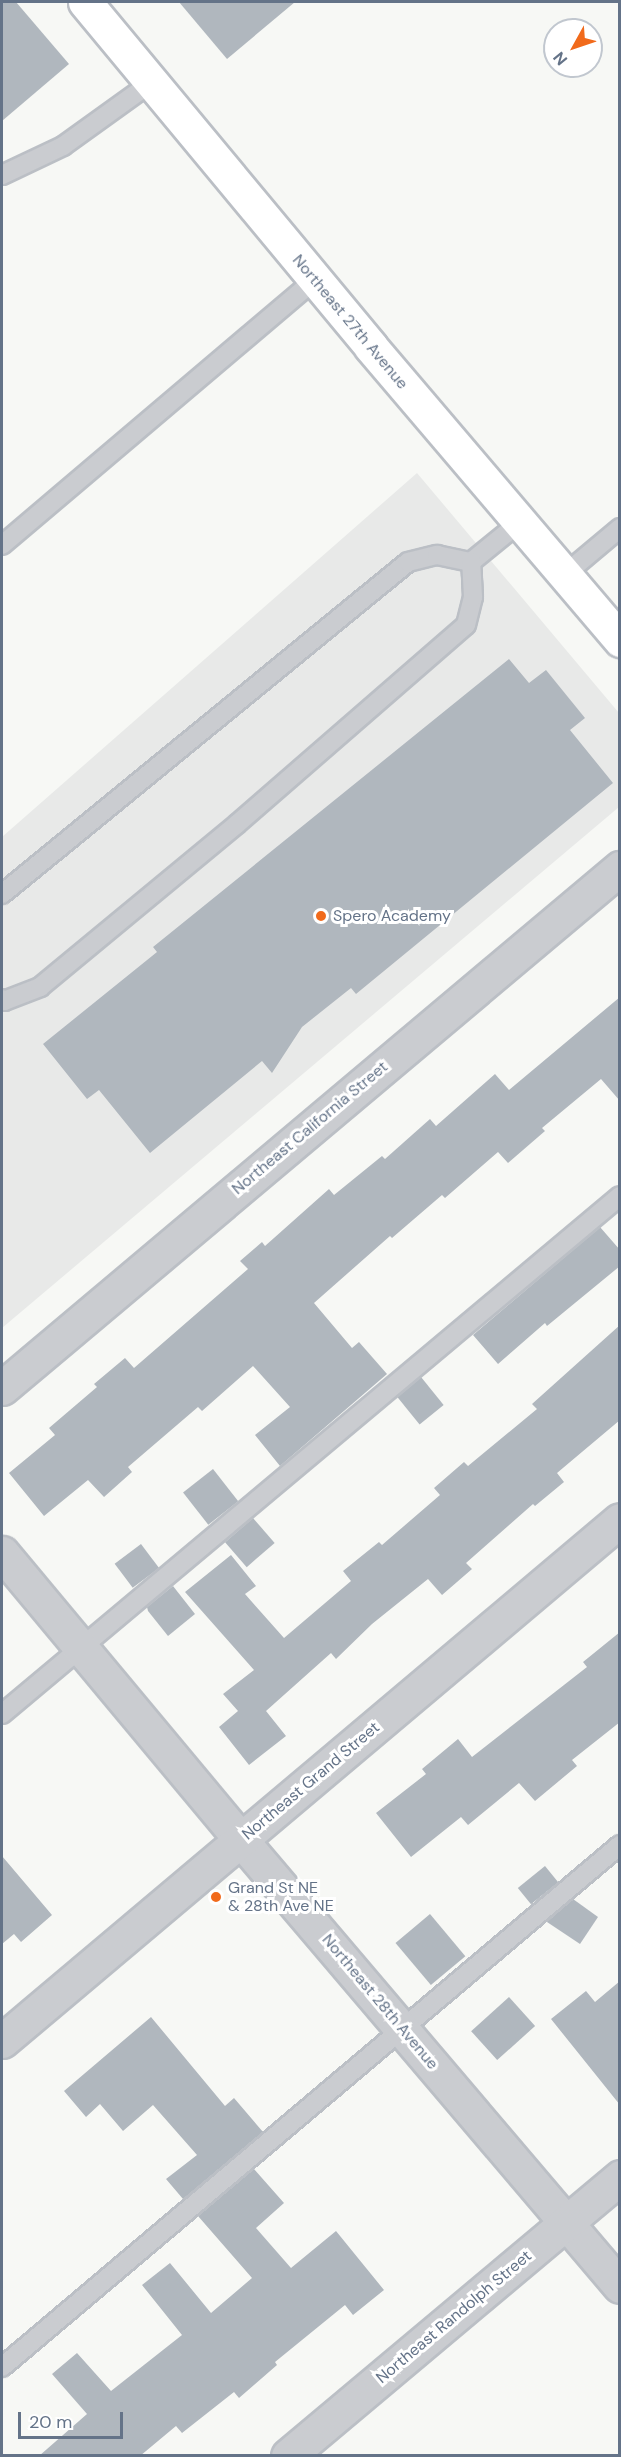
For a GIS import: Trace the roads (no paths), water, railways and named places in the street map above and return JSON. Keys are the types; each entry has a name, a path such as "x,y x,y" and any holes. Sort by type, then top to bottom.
{"street":[{"name":"Northeast 27th Avenue","path":"85,2 315,280 620,640"},
{"name":"Northeast California Street","path":"2,1388 620,868"},
{"name":"Northeast Grand Street","path":"2,2041 620,1520"},
{"name":"Northeast 28th Avenue","path":"2,1553 240,1840 404,2029 620,2286"},
{"name":"Northeast Randolph Street","path":"288,2456 620,2177"}],"lane":[{"path":"2,175 63,146 152,82"},
{"path":"2,545 315,280"},
{"path":"471,562 520,522"},
{"path":"564,575 620,528"},
{"path":"2,894 408,562 437,555 471,562"},
{"path":"2,999 4,1001 40,987 237,824 466,626 473,597 471,562"},
{"path":"2,1714 620,1196"},
{"path":"2,2367 620,1845"}],"place":[{"name":"Spero Academy","path":"321,916"},
{"name":"Grand St NE & 28th Ave NE","path":"216,1897"}]}
